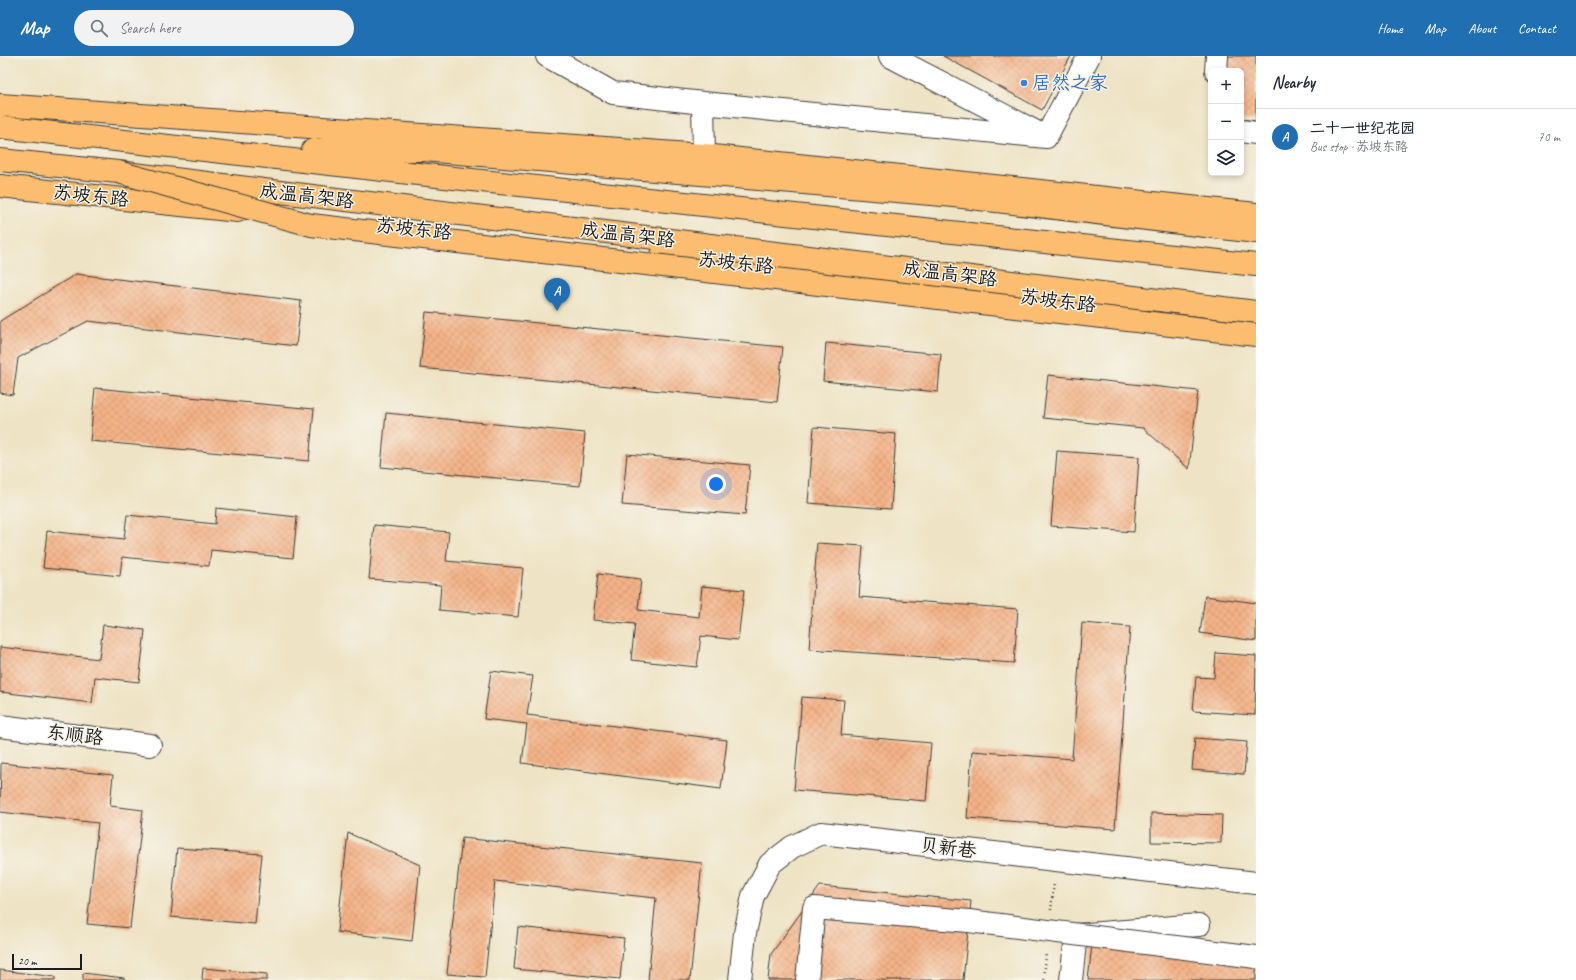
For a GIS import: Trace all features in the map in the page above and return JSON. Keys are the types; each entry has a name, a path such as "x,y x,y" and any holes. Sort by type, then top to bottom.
{"main road":[{"path":"0,105 704,155 1256,214"},
{"name":"成温高架路","path":"0,127 1256,265"},
{"path":"206,150 424,150 954,196 1256,232"},
{"name":"成温高架路","path":"0,160 118,172 1256,312"},
{"path":"118,172 312,225 1256,335"},
{"name":"苏坡东路","path":"0,186 806,270 1256,325"}],"street":[{"path":"548,56 613,93 1046,138"},
{"path":"890,56 1046,138"},
{"path":"1046,138 1089,56"},
{"path":"1216,68 1217,56"},
{"path":"702,103 704,155"},
{"path":"1244,131 1256,133"},
{"name":"东顺路","path":"0,726 150,745"},
{"name":"贝新巷","path":"740,980 746,933 753,896 770,864 792,847 821,833 1256,883"},
{"path":"807,980 814,908 969,921 1256,957"},
{"path":"1076,935 1198,925"},
{"path":"1071,980 1076,935"}],"building":[{"name":"居然之家","path":"943,56 1071,56 1042,110"},
{"path":"1228,56 1256,56 1256,121 1244,119 1244,68 1226,68"},
{"path":"76,274 301,301 296,346 88,321 18,358 13,395 0,393 0,321"},
{"path":"426,312 783,347 777,402 420,368"},
{"path":"826,343 941,354 938,392 823,381"},
{"path":"1048,375 1198,391 1189,469 1143,428 1043,418"},
{"path":"95,388 314,409 309,461 90,441"},
{"path":"386,413 585,433 580,486 381,467"},
{"path":"814,427 896,434 891,509 808,503"},
{"path":"1057,451 1139,457 1134,532 1051,526"},
{"path":"627,454 750,465 745,515 622,505"},
{"path":"216,508 297,517 293,558 211,550 209,566 122,557 120,576 43,568 47,531 124,539 127,515 215,524"},
{"path":"374,525 449,532 446,561 523,568 518,617 439,610 441,585 369,579"},
{"path":"817,543 863,546 859,597 1018,609 1014,663 809,649"},
{"path":"598,574 641,579 638,610 699,617 702,586 744,590 738,640 701,636 697,667 631,660 635,624 593,620"},
{"path":"1205,596 1256,603 1256,641 1200,633"},
{"path":"1082,623 1130,627 1115,829 967,818 972,751 1072,759"},
{"path":"103,625 145,630 139,682 95,677 92,703 0,692 0,647 99,659"},
{"path":"1216,653 1256,656 1255,715 1193,711 1196,677 1214,678"},
{"path":"491,671 533,676 527,715 727,740 721,789 522,763 527,724 484,719"},
{"path":"802,697 844,700 841,735 931,743 926,801 794,790"},
{"path":"1195,738 1247,742 1244,774 1192,770"},
{"path":"1,763 113,775 110,806 143,810 130,928 87,924 98,823 0,812"},
{"path":"1151,813 1222,815 1221,843 1151,842"},
{"path":"348,833 420,865 412,941 337,932"},
{"path":"462,838 702,863 690,980 648,980 656,898 495,881 485,977 447,974"},
{"path":"177,848 262,854 255,924 171,917"},
{"path":"820,886 971,901 963,980 768,980 771,954"},
{"path":"518,927 624,938 620,979 514,969"},
{"path":"1092,945 1256,965 1256,980 1088,980"},
{"path":"203,968 267,974 267,980 202,980"},
{"path":"0,970 55,977 55,980 0,980"},
{"path":"83,973 124,978 124,980 83,980"}],"place":[{"name":"居然之家","path":"1024,83"},
{"name":"二十一世纪花园","path":"557,311"}]}
